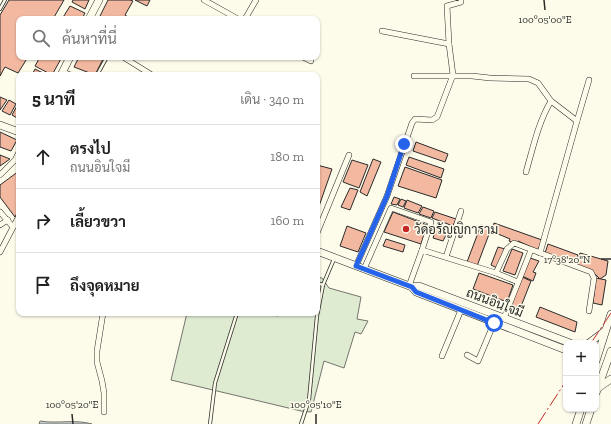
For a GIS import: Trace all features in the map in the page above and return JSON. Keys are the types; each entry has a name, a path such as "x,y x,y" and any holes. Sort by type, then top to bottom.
{"main road":[{"path":"91,16 99,0"},
{"path":"62,72 68,60"},
{"path":"0,125 16,131"},
{"name":"ถนนอินใจมี","path":"320,252 411,286 419,286 563,340"},
{"name":"ถนนอินใจมี","path":"411,286 416,292 563,349"},
{"path":"599,351 611,314"},
{"path":"593,340 606,330"},
{"path":"599,357 610,360 599,386"},
{"path":"599,389 611,379"},
{"path":"576,424 580,412"},
{"path":"586,424 590,412"}],"street":[{"path":"204,0 233,16"},
{"path":"247,16 256,0"},
{"path":"356,266 387,196 412,123 415,119 432,120 437,117 453,75 449,44 447,6 461,2 461,0"},
{"path":"382,31 449,44"},
{"path":"127,60 147,72"},
{"path":"414,76 453,75 529,79 538,84 551,101 576,121"},
{"path":"540,253 576,121 589,80"},
{"path":"526,172 545,110 551,101"},
{"path":"320,226 349,155"},
{"path":"0,175 16,157"},
{"path":"364,269 391,208 431,222 411,286"},
{"path":"446,257 461,211"},
{"path":"0,212 13,227"},
{"path":"0,225 8,220"},
{"path":"0,252 16,222"},
{"path":"496,273 507,249 514,243 591,272 594,278 589,311"},
{"path":"422,250 496,273 518,282"},
{"path":"504,318 531,250"},
{"path":"442,356 461,310"},
{"path":"103,316 97,351 97,362 104,393 104,412"},
{"path":"467,355 478,361 494,323"}],"lane":[{"path":"0,9 5,0"},
{"path":"98,72 104,60"},
{"path":"320,300 323,285 334,257"},
{"path":"210,424 215,383 236,316"},
{"path":"301,424 309,400 317,316"}],"green space":[{"path":"320,278 322,278 329,288 361,297 357,319 368,321 361,334 355,332 344,368 324,361 311,412 301,411 171,380 186,316 320,316"}],"shaded area":[{"path":"40,421 79,422 92,424 39,424"}],"building":[{"path":"9,0 64,0 55,16 16,16 16,60 26,60 19,72 5,67 0,76 0,15"},
{"path":"73,0 89,0 85,9 72,2"},
{"path":"108,0 133,1 125,15 126,16 100,16"},
{"path":"135,0 150,0 147,6"},
{"path":"70,6 85,13 84,16 64,16"},
{"path":"38,60 60,60 54,72 46,72 35,66"},
{"path":"78,60 102,60 96,72 87,72 74,67"},
{"path":"35,69 41,72 34,72"},
{"path":"0,97 7,100 0,110"},
{"path":"9,100 16,104 10,115 2,111"},
{"path":"16,108 16,117 12,115"},
{"path":"0,132 16,140 11,151 0,147"},
{"path":"416,142 448,154 445,162 413,151"},
{"path":"0,155 10,159 0,166"},
{"path":"409,157 444,169 441,178 406,165"},
{"path":"373,159 381,162 367,196 360,192"},
{"path":"352,160 368,165 359,188 343,182"},
{"path":"320,166 332,169 320,203"},
{"path":"405,167 442,180 436,198 398,186"},
{"path":"16,173 15,217 0,197 0,185"},
{"path":"350,188 358,190 350,210 341,207"},
{"path":"394,197 400,199 397,205 391,204"},
{"path":"401,199 406,201 403,207 398,205"},
{"path":"407,200 422,206 418,213 404,208"},
{"path":"423,207 434,211 431,218 419,214"},
{"name":"วัดอรัญญิการาม","path":"393,212 427,225 421,244 384,232"},
{"path":"435,212 456,219 453,226 432,218"},
{"path":"494,223 542,240 538,250 518,241 517,244 509,241 510,239 491,231"},
{"path":"437,225 449,229 443,241 433,238"},
{"path":"481,225 491,229 477,266 467,262"},
{"path":"347,226 366,233 358,252 340,246"},
{"path":"386,239 405,245 403,252 383,246"},
{"path":"548,244 578,255 574,265 545,253"},
{"path":"498,247 505,249 497,268 491,265"},
{"path":"512,249 523,253 515,275 503,271"},
{"path":"580,253 608,261 606,275 600,279 593,272 576,264"},
{"path":"530,258 539,261 533,272 536,273 533,281 522,276"},
{"path":"479,273 513,285 507,302 473,289"},
{"path":"522,277 531,281 520,309 511,305"},
{"path":"596,278 606,280 602,305 593,303"},
{"path":"540,307 577,322 575,332 536,317"}],"power":[{"path":"593,340 611,313"},
{"path":"538,424 563,386"}],"place":[{"name":"วัดอรัญญิการาม","path":"406,229"}],"route":[{"path":"404,144 387,196 356,266 412,287 416,292 494,323"}]}
